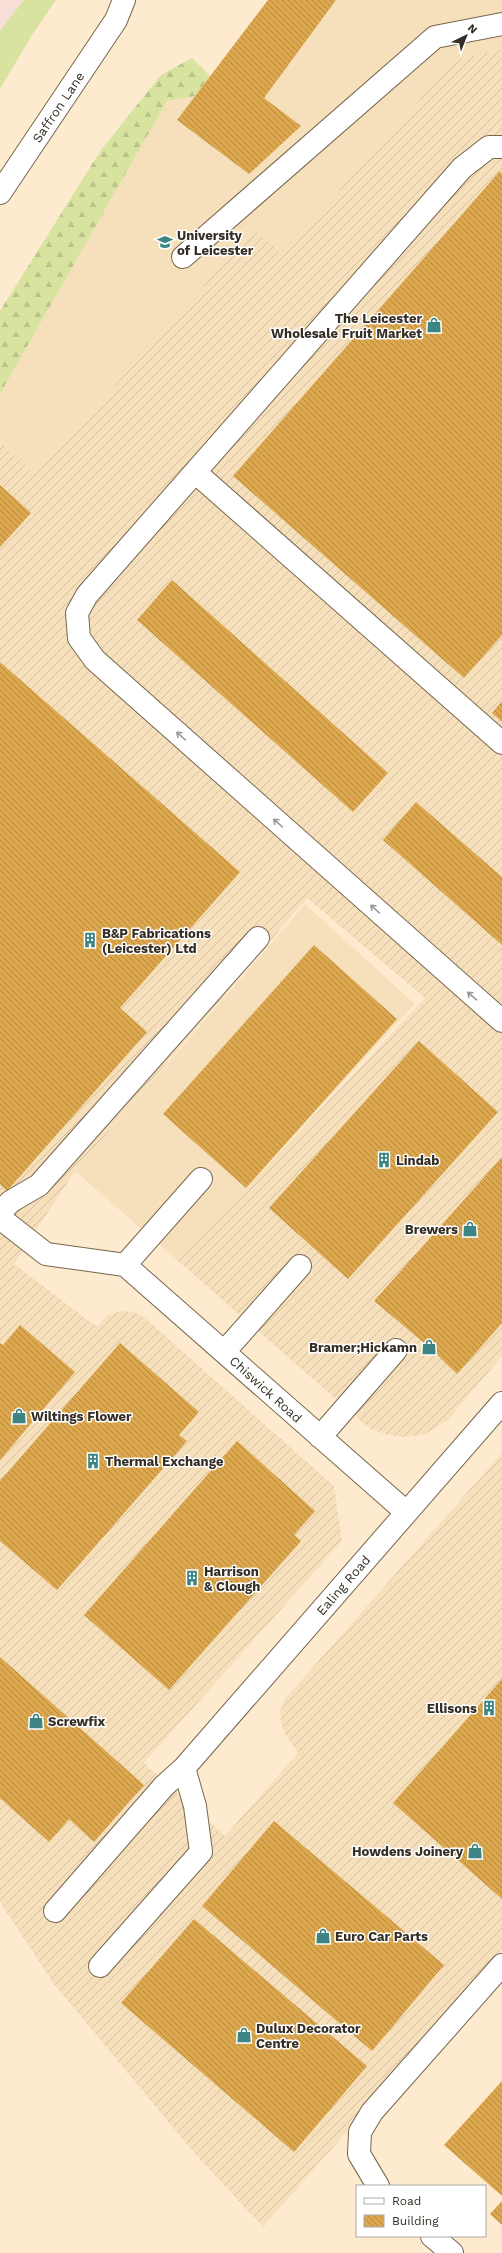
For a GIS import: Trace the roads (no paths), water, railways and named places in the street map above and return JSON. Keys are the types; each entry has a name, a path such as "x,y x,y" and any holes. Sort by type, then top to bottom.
{"street":[{"name":"Saffron Lane","path":"0,193 116,20 124,0"},
{"name":"Saffron Lane","path":"116,20 138,0"},
{"path":"183,257 435,37 502,24"},
{"path":"502,147 489,147 462,168 86,595 77,613 79,638 95,660 502,1021"},
{"path":"195,472 502,743"},
{"path":"0,1213 10,1202 39,1185 258,938"},
{"path":"0,1218 46,1254 125,1265 201,1179"},
{"name":"Chiswick Road","path":"125,1265 406,1512"},
{"path":"224,1352 300,1266"},
{"path":"320,1437 396,1350"},
{"name":"Ealing Road","path":"55,1911 164,1786 184,1768 502,1403"},
{"path":"100,1966 201,1852 195,1806 184,1768"},
{"path":"377,2185 359,2154 360,2132 372,2112 502,1965"},
{"path":"433,2237 452,2253"}],"place":[{"name":"University of Leicester","path":"165,242"},
{"name":"The Leicester Wholesale Fruit Market","path":"434,325"},
{"name":"B&P Fabrications (Leicester) Ltd","path":"90,940"},
{"name":"Lindab","path":"384,1160"},
{"name":"Brewers","path":"470,1229"},
{"name":"Bramer;Hickamn","path":"429,1347"},
{"name":"Wiltings Flower","path":"19,1416"},
{"name":"Thermal Exchange","path":"93,1461"},
{"name":"Harrison & Clough","path":"192,1578"},
{"name":"Ellisons","path":"489,1708"},
{"name":"Screwfix","path":"36,1721"},
{"name":"Howdens Joinery","path":"475,1851"},
{"name":"Euro Car Parts","path":"323,1936"},
{"name":"Dulux Decorator Centre","path":"244,2035"}]}
